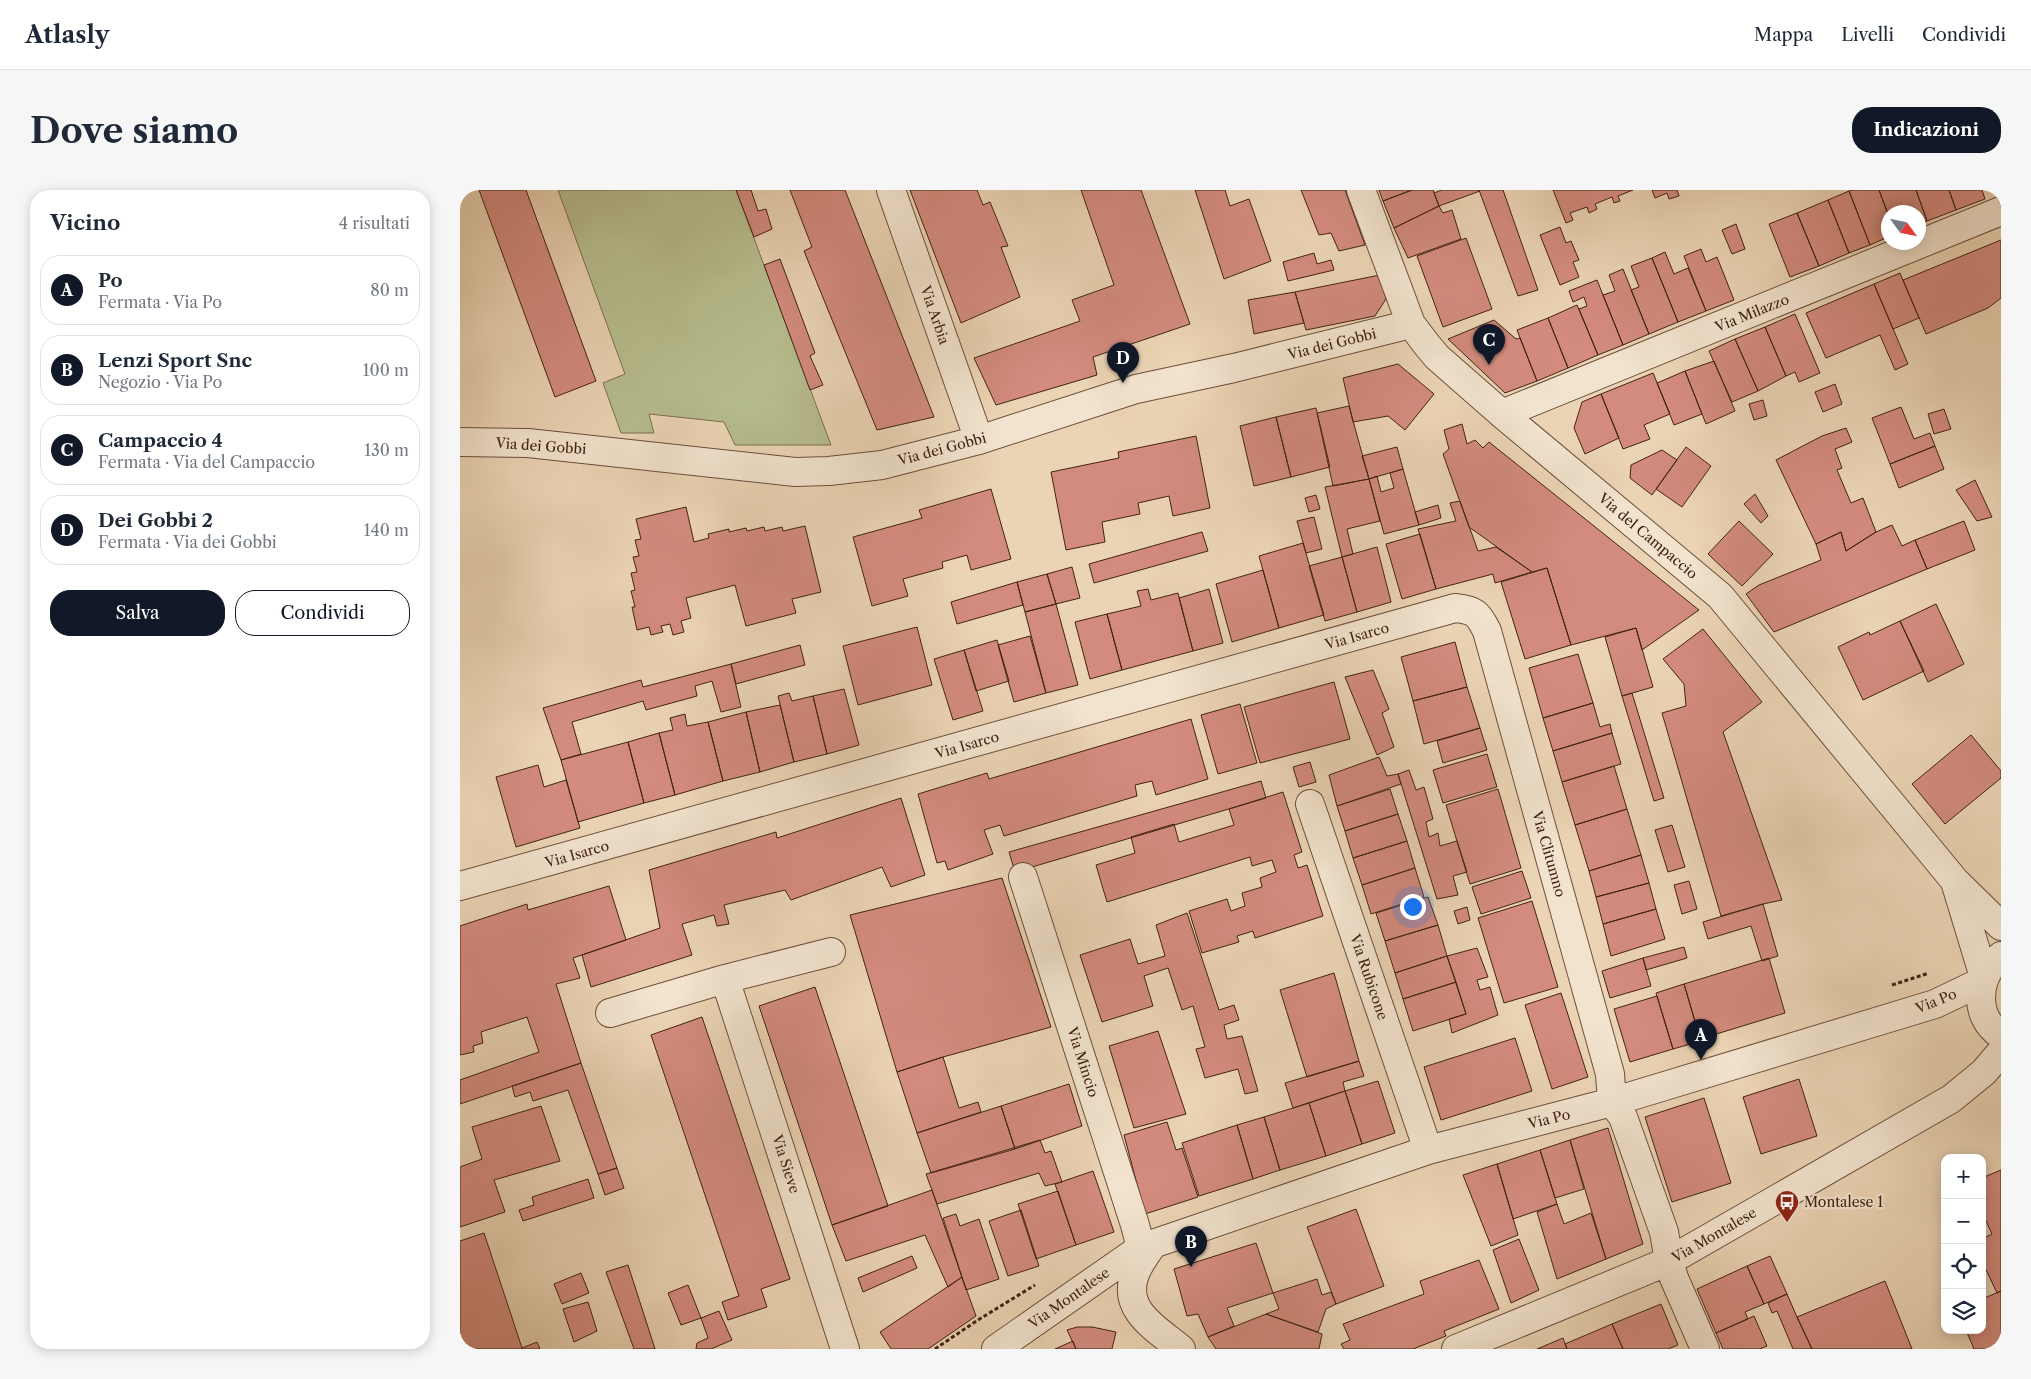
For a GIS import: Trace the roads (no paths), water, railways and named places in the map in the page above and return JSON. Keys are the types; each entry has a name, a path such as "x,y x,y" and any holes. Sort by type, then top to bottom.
{"street":[{"name":"Via Arbia","path":"891,190 979,440"},
{"name":"Via del Campaccio","path":"1360,190 1411,324 1437,357 1502,414 1720,596 1955,881 2001,926"},
{"name":"Via Milazzo","path":"1502,414 2001,211"},
{"name":"Via dei Gobbi","path":"460,442 528,443 795,472 830,471 882,465 979,440 1136,389 1234,368 1411,324"},
{"name":"Via Isarco","path":"460,886 1455,608 1474,611"},
{"name":"Via Clitumno","path":"1474,611 1480,617 1490,641 1610,1074 1612,1102"},
{"name":"Via Rubicone","path":"1310,804 1428,1150"},
{"name":"Via Mincio","path":"1023,877 1135,1225 1147,1246"},
{"name":"Via del Campaccio","path":"1955,881 1990,971"},
{"path":"610,1013 725,979 831,952"},
{"name":"Via Po","path":"1118,1263 1147,1246 1428,1150 1612,1102 1935,1004 1990,971"},
{"path":"1990,971 1981,992 1982,1007 1988,1021 2001,1035"},
{"name":"Via Sieve","path":"725,979 845,1349"},
{"name":"Via Montalese","path":"1456,1349 1669,1261 1951,1099 1984,1072 2001,1052"},
{"path":"1612,1102 1623,1117 1664,1232 1669,1261 1705,1349"},
{"path":"1147,1246 1135,1273 1132,1286 1132,1300 1138,1312 1181,1349"},
{"name":"Via Montalese","path":"996,1349 1118,1263"}],"place":[{"name":"Campaccio 4","path":"1489,365"},
{"name":"Dei Gobbi 2","path":"1123,383"},
{"name":"Po","path":"1701,1060"},
{"name":"Montalese 1","path":"1787,1223"},
{"name":"Lenzi Sport Snc","path":"1191,1267"}]}
